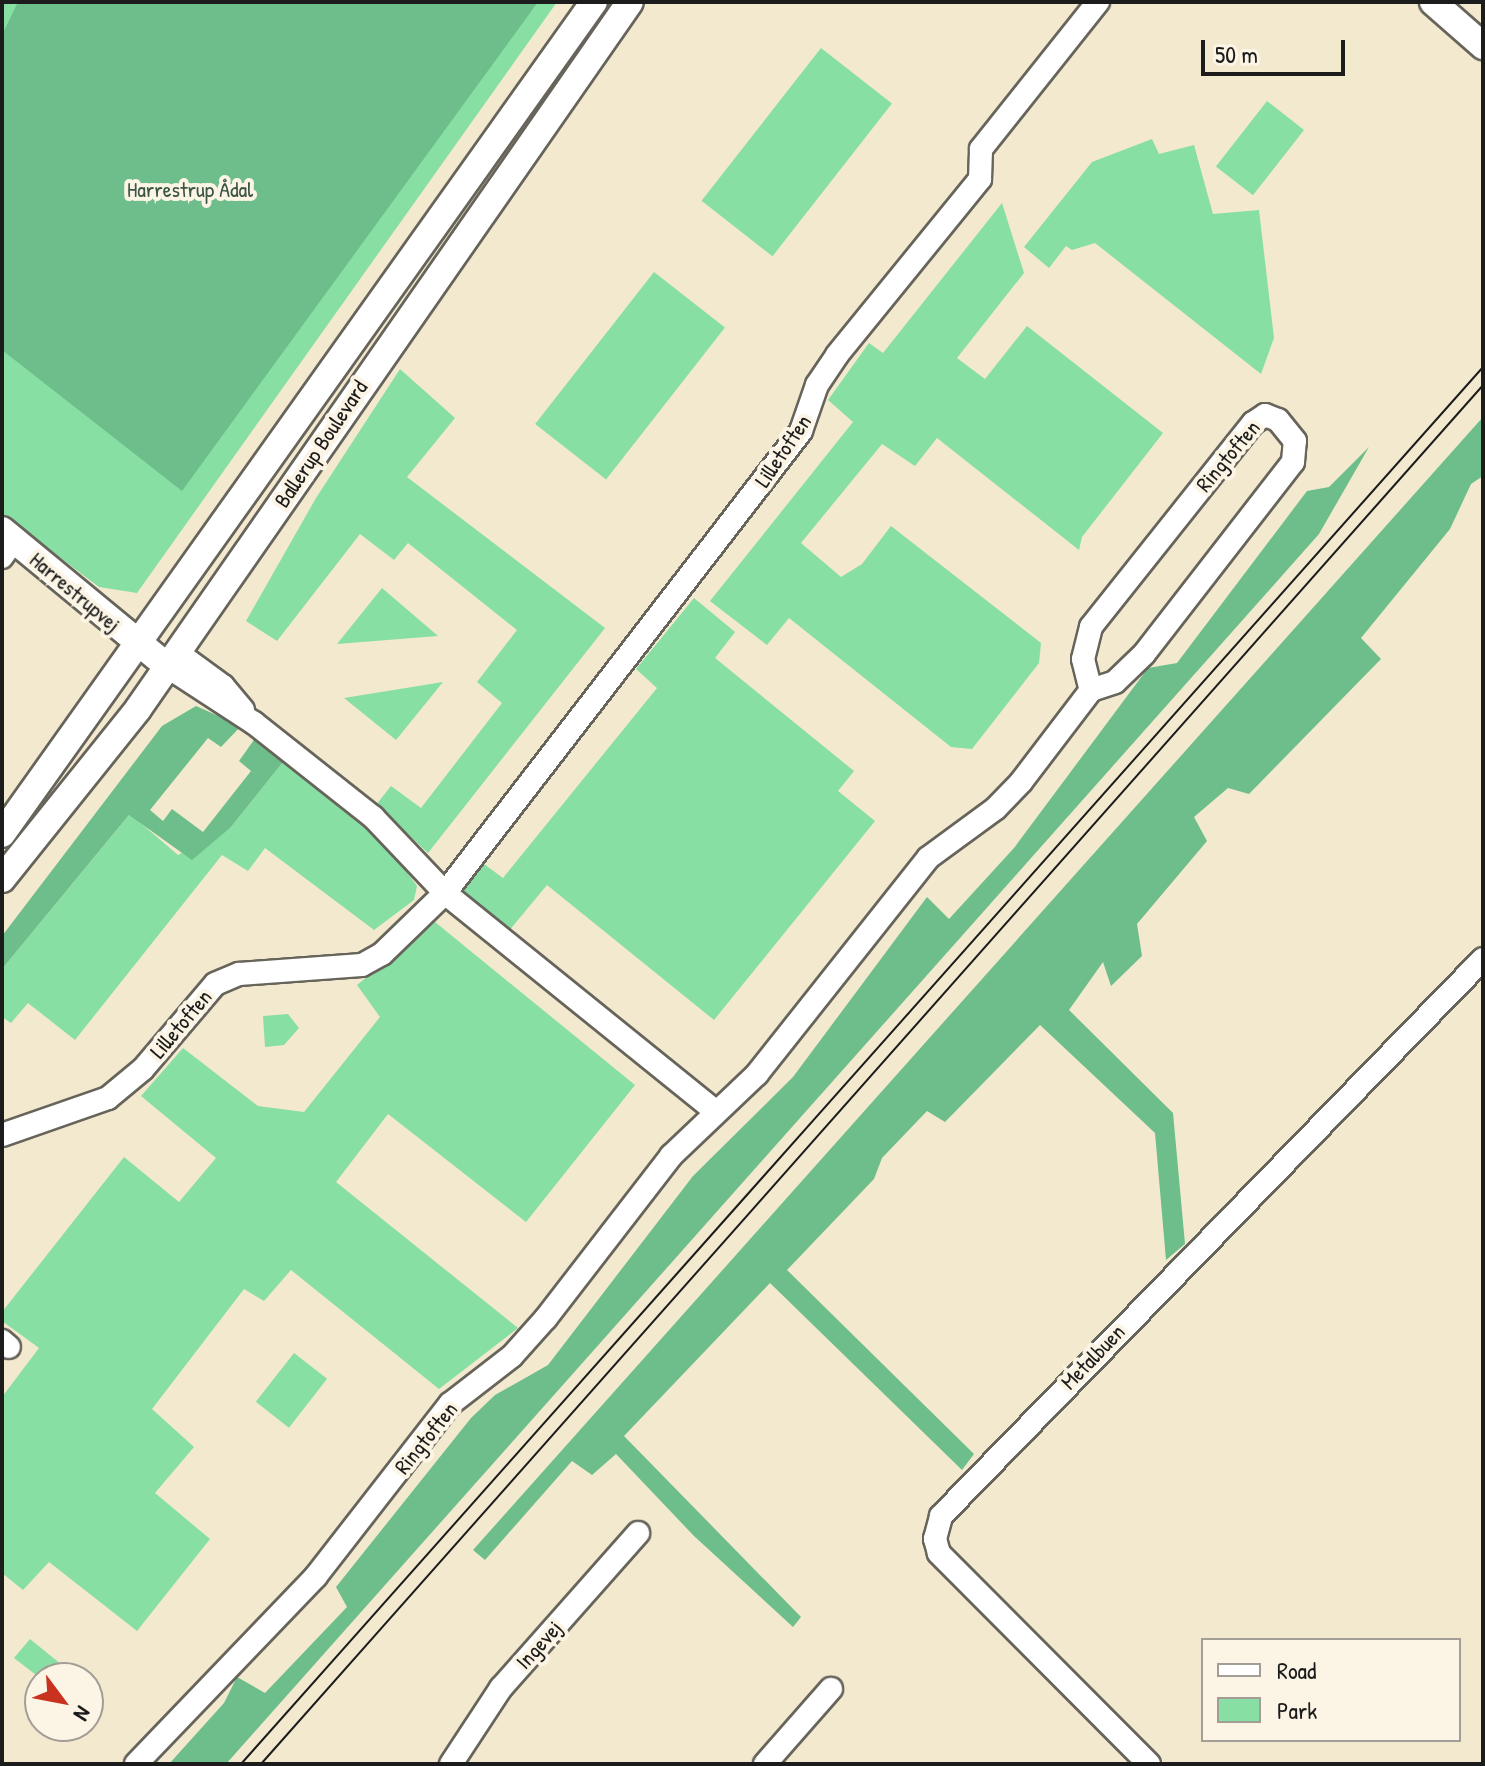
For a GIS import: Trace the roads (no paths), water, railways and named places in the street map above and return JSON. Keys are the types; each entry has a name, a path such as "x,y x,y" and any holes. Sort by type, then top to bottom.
{"street":[{"name":"Ballerup Boulevard","path":"2,834 594,2"},
{"name":"Ballerup Boulevard","path":"2,879 173,660 429,284 630,2"},
{"name":"Lilletoften","path":"2,1135 108,1098 143,1069 215,984 239,974 362,965 382,954 445,893 801,431 817,385 837,355 980,179 981,149 1098,2"},
{"path":"1433,2 1483,46"},
{"name":"Ringtoften","path":"136,1764 316,1576 450,1404 512,1356 671,1156 757,1074 928,858 996,808 1021,782 1091,690 1115,682 1144,654 1293,462 1295,441 1278,420 1265,415 1253,423 1091,627 1083,659 1091,690"},
{"name":"Harrestrupvej","path":"6,542 173,660"},
{"path":"173,660 373,817 445,893 716,1112"},
{"name":"Metalbuen","path":"1149,1764 939,1553 935,1539 941,1516 1483,959"},
{"name":"Ingevej","path":"451,1764 501,1688 638,1533"},
{"path":"765,1764 831,1689"}],"tram line":[{"path":"241,1764 1483,367"},
{"path":"261,1764 1483,385"}],"park label":[{"name":"Harrestrup Ådal","path":"190,190"}]}
